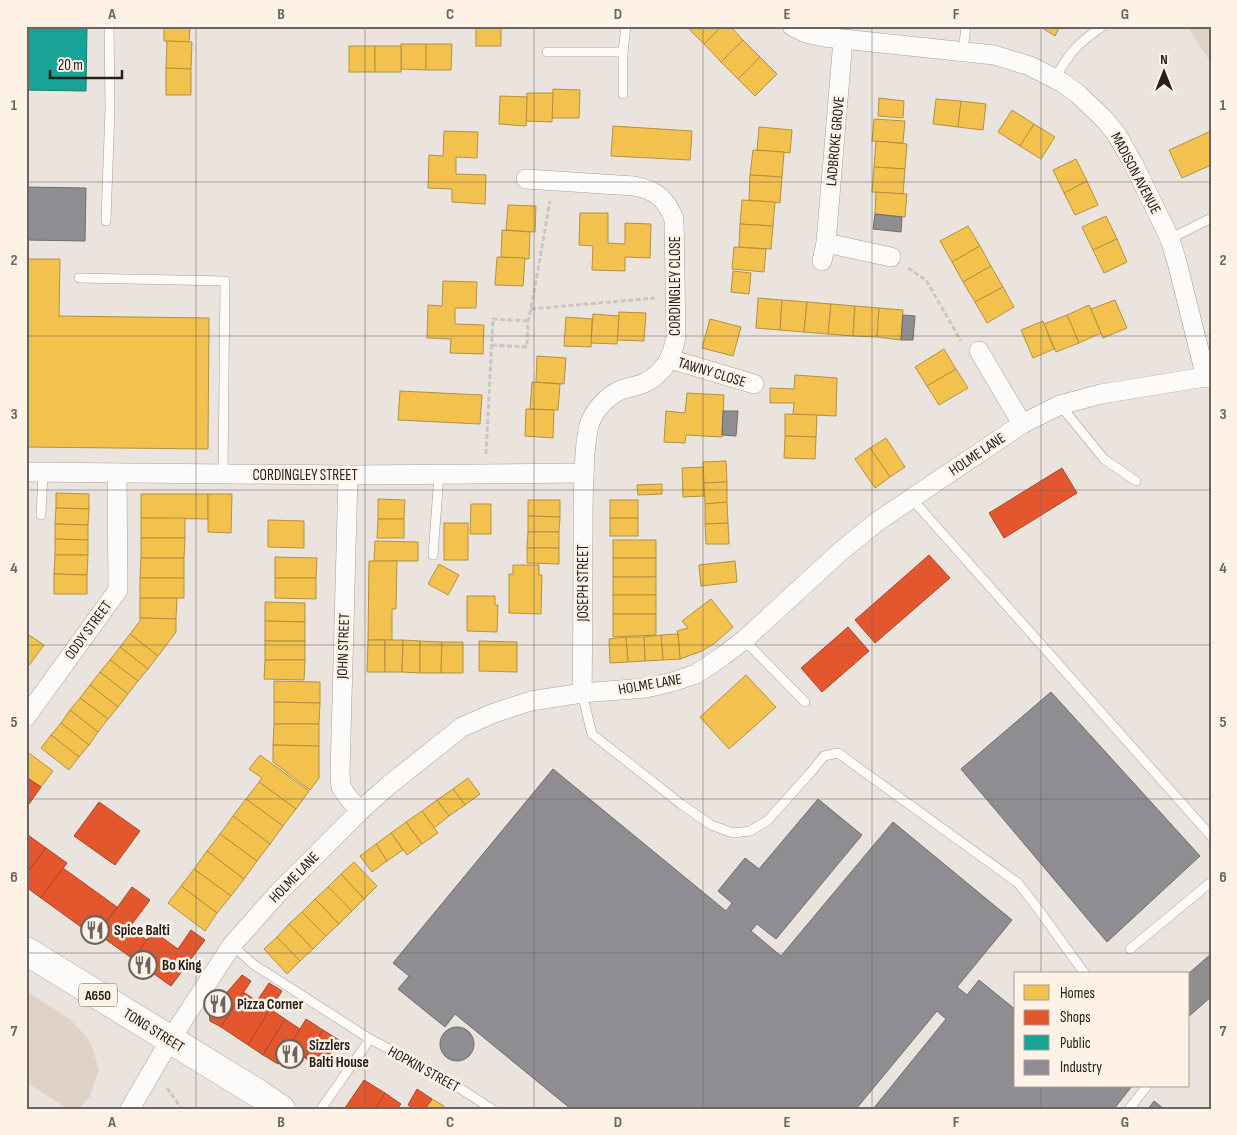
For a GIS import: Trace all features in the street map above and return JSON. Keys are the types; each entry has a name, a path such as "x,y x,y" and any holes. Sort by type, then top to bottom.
{"highway":[{"name":"TONG STREET","path":"26,951 281,1109"}],"street":[{"name":"MADISON AVENUE","path":"792,26 806,33 843,40 994,55 1030,66 1078,94 1105,120 1117,135 1134,165 1170,239 1208,377"},
{"name":"LADBROKE GROVE","path":"843,40 824,252 891,257"},
{"name":"CORDINGLEY CLOSE","path":"526,180 645,188 663,200 670,209 674,220 676,296 676,336 674,348 664,369 655,377 644,383 619,391 607,398 597,410 590,422 587,436 584,473"},
{"path":"979,351 1022,424"},
{"name":"TAWNY CLOSE","path":"670,359 754,384"},
{"name":"HOLME LANE","path":"130,1109 170,1040 232,945 279,892 360,811 389,785 462,727 494,713 531,701 582,693 646,688 696,674 744,640 840,551 878,521 1022,424 1060,405 1101,394 1208,377"},
{"name":"CORDINGLEY STREET","path":"35,471 348,475 584,473"},
{"name":"ODDY STREET","path":"26,717 118,590 117,473"},
{"name":"JOSEPH STREET","path":"582,693 584,473"},
{"name":"JOHN STREET","path":"348,475 340,774 346,796 360,811"}],"lane":[{"path":"106,221 110,107 109,26"},
{"path":"623,94 623,52 626,26"},
{"path":"963,52 966,26"},
{"path":"1055,79 1076,46 1104,26"},
{"path":"547,52 623,52"},
{"path":"1170,239 1211,218"},
{"path":"79,278 225,281 223,474"},
{"path":"1060,405 1104,459 1136,481"},
{"path":"35,471 41,514"},
{"path":"433,554 439,474"},
{"path":"911,498 1211,836"},
{"path":"744,640 805,702"},
{"path":"582,693 592,734 681,804 712,824 733,833 750,831 767,821 824,756 838,753 1018,883 1084,972"},
{"path":"1130,949 1211,882"},
{"name":"HOPKIN STREET","path":"232,945 253,964 370,1039 439,1075 492,1109"},
{"path":"321,1109 370,1039"},
{"path":"1129,1109 1145,1088"}],"path":[{"path":"492,345 527,347 528,320 554,181"},
{"path":"891,257 926,280 963,344 979,351"},
{"path":"531,309 676,296"},
{"path":"485,474 493,318 528,320"}],"shaded area":[{"path":"1187,26 1211,26 1211,63"},
{"path":"26,991 70,1019 90,1041 99,1070 90,1096 79,1109 68,1109 26,1082"}],"building: Homes":[{"path":"164,26 190,26 189,42 164,41"},
{"path":"476,26 501,26 501,46 476,46"},
{"path":"688,26 722,26 704,44"},
{"path":"722,26 730,26 743,40 721,62 704,44"},
{"path":"1039,26 1060,26 1055,36"},
{"path":"743,40 760,57 738,79 721,62"},
{"path":"167,41 192,42 191,69 166,68"},
{"path":"401,44 426,44 426,70 401,69"},
{"path":"426,44 452,44 451,70 426,70"},
{"path":"349,46 375,46 375,72 349,72"},
{"path":"375,46 401,46 401,72 375,72"},
{"path":"760,57 777,74 755,96 738,79"},
{"path":"166,68 191,69 191,95 166,95"},
{"path":"553,89 580,90 579,118 552,118"},
{"path":"527,93 553,93 552,122 526,121"},
{"path":"500,96 527,97 526,126 499,124"},
{"path":"879,98 904,101 903,118 878,116"},
{"path":"936,99 961,101 958,127 933,124"},
{"path":"961,101 986,104 983,130 958,127"},
{"path":"1012,110 1034,124 1020,146 998,132"},
{"path":"874,119 905,121 903,143 872,141"},
{"path":"1034,124 1055,137 1041,159 1020,146"},
{"path":"613,126 692,131 690,160 611,156"},
{"path":"759,127 792,130 790,153 757,150"},
{"path":"444,131 478,132 477,158 456,157 456,174 486,175 485,204 452,202 452,189 428,188 429,155 443,156"},
{"path":"1211,131 1211,165 1182,178 1169,150"},
{"path":"876,141 907,144 905,169 874,167"},
{"path":"753,150 784,152 782,177 750,175"},
{"path":"1076,159 1087,181 1064,193 1053,170"},
{"path":"874,167 905,169 903,194 872,192"},
{"path":"750,175 782,177 780,203 749,200"},
{"path":"1087,181 1098,205 1075,215 1064,193"},
{"path":"876,192 907,194 905,217 875,214"},
{"path":"742,200 775,202 773,226 740,224"},
{"path":"508,205 536,206 535,232 506,230"},
{"path":"580,213 608,213 608,243 625,244 625,223 651,224 650,258 625,257 625,271 592,270 593,246 579,245"},
{"path":"1106,216 1117,239 1093,250 1082,227"},
{"path":"740,224 773,226 771,249 739,247"},
{"path":"968,226 980,246 952,262 940,241"},
{"path":"502,230 530,232 529,259 501,257"},
{"path":"1117,239 1127,262 1104,273 1093,250"},
{"path":"980,246 991,266 963,282 952,262"},
{"path":"734,247 766,249 764,272 732,269"},
{"path":"497,257 525,258 523,286 495,285"},
{"path":"26,259 60,259 59,316 209,318 208,449 26,447"},
{"path":"991,266 1003,287 975,302 963,282"},
{"path":"733,271 751,273 749,294 731,292"},
{"path":"443,281 477,282 476,308 455,308 455,324 484,325 483,354 450,353 451,339 427,338 428,305 442,306"},
{"path":"1003,287 1014,307 987,323 975,302"},
{"path":"758,298 782,300 780,330 756,328"},
{"path":"782,300 807,302 804,332 780,330"},
{"path":"1115,300 1127,328 1103,338 1091,309"},
{"path":"807,302 831,304 828,334 804,332"},
{"path":"831,304 855,306 853,336 828,334"},
{"path":"1089,305 1101,333 1079,343 1067,315"},
{"path":"855,306 879,308 877,337 853,336"},
{"path":"879,308 903,310 901,340 877,337"},
{"path":"619,312 646,313 644,341 617,340"},
{"path":"593,314 619,316 617,344 591,343"},
{"path":"1067,315 1079,343 1056,352 1044,324"},
{"path":"566,317 592,319 591,347 564,346"},
{"path":"710,319 741,327 733,356 702,348"},
{"path":"1043,321 1054,349 1033,358 1021,330"},
{"path":"944,349 956,369 927,386 915,367"},
{"path":"537,356 566,358 564,384 536,382"},
{"path":"956,369 968,388 939,405 927,386"},
{"path":"795,375 837,378 836,416 793,414 794,403 770,403 770,388 794,389"},
{"path":"532,382 560,384 558,410 530,409"},
{"path":"400,391 482,395 480,424 398,420"},
{"path":"687,393 724,395 722,437 686,435 685,443 664,442 666,411 685,413"},
{"path":"526,409 554,410 553,438 525,436"},
{"path":"785,414 817,415 816,437 785,436"},
{"path":"785,436 816,437 815,459 784,458"},
{"path":"886,438 905,467 890,477 870,448"},
{"path":"870,448 890,477 875,488 855,459"},
{"path":"726,461 727,482 704,483 703,462"},
{"path":"703,467 704,496 683,497 682,468"},
{"path":"727,482 727,502 705,504 704,483"},
{"path":"662,484 662,494 638,495 637,485"},
{"path":"56,493 89,494 89,509 56,508"},
{"path":"141,494 208,494 208,519 141,518"},
{"path":"208,494 232,494 231,533 208,532"},
{"path":"378,499 405,500 404,519 378,519"},
{"path":"528,500 560,500 560,517 528,516"},
{"path":"610,500 638,500 638,518 610,518"},
{"path":"727,502 728,523 705,524 705,504"},
{"path":"471,504 491,504 491,534 470,534"},
{"path":"56,508 89,509 88,525 55,524"},
{"path":"528,516 560,517 559,532 528,532"},
{"path":"141,518 185,518 185,538 141,538"},
{"path":"610,518 638,518 638,536 610,536"},
{"path":"378,519 404,519 404,538 377,538"},
{"path":"268,520 304,521 304,548 268,547"},
{"path":"444,523 468,523 468,560 444,560"},
{"path":"728,523 729,544 706,544 705,524"},
{"path":"55,524 88,525 88,540 55,539"},
{"path":"528,532 559,532 559,548 527,548"},
{"path":"141,538 185,538 184,558 141,558"},
{"path":"55,539 88,540 88,555 55,555"},
{"path":"613,540 656,540 656,558 613,558"},
{"path":"375,541 418,542 418,561 374,561"},
{"path":"527,548 559,548 559,564 527,563"},
{"path":"55,555 88,555 87,575 54,574"},
{"path":"275,557 317,558 316,578 275,578"},
{"path":"141,558 184,558 184,578 140,578"},
{"path":"613,558 656,558 656,577 613,577"},
{"path":"369,561 397,561 396,609 392,609 392,640 368,640"},
{"path":"735,561 737,582 701,586 699,565"},
{"path":"439,564 459,575 448,595 428,584"},
{"path":"513,565 539,565 539,575 542,575 541,614 509,613 509,574 513,574"},
{"path":"54,574 87,575 87,594 54,594"},
{"path":"613,577 656,577 656,595 613,595"},
{"path":"140,578 184,578 184,598 140,598"},
{"path":"275,578 316,578 316,599 275,598"},
{"path":"613,595 656,595 656,614 613,614"},
{"path":"467,596 495,596 495,605 498,605 497,632 467,631"},
{"path":"140,598 177,598 176,619 140,618"},
{"path":"711,599 733,627 715,643 702,651 680,659 677,631 688,628 682,621"},
{"path":"265,602 305,603 305,622 265,621"},
{"path":"613,614 656,614 656,635 613,637"},
{"path":"140,618 176,619 176,632 158,656 130,634 140,621"},
{"path":"265,621 305,622 305,641 265,641"},
{"path":"26,633 44,645 27,668 26,667"},
{"path":"130,634 158,656 148,669 120,647"},
{"path":"678,634 680,659 663,660 661,635"},
{"path":"661,635 663,660 645,661 644,637"},
{"path":"626,637 644,637 645,661 628,662"},
{"path":"626,637 628,662 610,663 609,639"},
{"path":"368,640 385,640 385,672 367,672"},
{"path":"385,640 403,640 402,672 385,672"},
{"path":"403,640 420,641 420,673 402,672"},
{"path":"265,641 305,641 305,660 265,660"},
{"path":"420,641 442,642 441,673 420,673"},
{"path":"479,641 517,642 517,672 479,671"},
{"path":"442,642 463,642 463,673 441,673"},
{"path":"120,647 148,669 138,681 110,660"},
{"path":"110,660 138,681 128,694 100,672"},
{"path":"265,660 305,660 304,680 264,679"},
{"path":"100,672 128,694 118,707 90,685"},
{"path":"746,675 776,707 729,749 700,717"},
{"path":"274,681 320,682 320,703 274,702"},
{"path":"90,685 118,707 108,719 80,698"},
{"path":"80,698 108,719 98,732 70,710"},
{"path":"274,702 320,703 319,724 274,724"},
{"path":"70,710 98,732 89,745 61,723"},
{"path":"61,723 89,745 79,757 51,735"},
{"path":"274,724 319,724 319,746 273,745"},
{"path":"51,735 79,757 69,770 41,748"},
{"path":"273,745 319,746 319,778 310,790 273,762"},
{"path":"29,753 53,771 41,787 26,777 26,757"},
{"path":"260,755 309,791 296,809 259,782 262,778 249,769"},
{"path":"468,778 480,794 465,805 453,789"},
{"path":"259,782 296,809 283,826 246,799"},
{"path":"453,789 465,805 449,816 437,800"},
{"path":"246,799 283,826 270,844 233,816"},
{"path":"437,800 449,816 434,828 422,811"},
{"path":"422,811 438,833 422,844 406,822"},
{"path":"233,816 270,844 257,861 220,834"},
{"path":"406,822 422,844 407,855 391,833"},
{"path":"391,833 403,850 387,861 376,844"},
{"path":"220,834 257,861 244,879 207,851"},
{"path":"376,844 387,861 372,872 360,856"},
{"path":"207,851 244,879 231,896 194,869"},
{"path":"354,862 377,886 364,899 341,874"},
{"path":"194,869 231,896 217,913 181,886"},
{"path":"341,874 364,899 352,911 328,887"},
{"path":"181,886 217,913 205,931 168,903"},
{"path":"328,887 352,911 339,924 315,899"},
{"path":"315,899 339,924 326,936 302,912"},
{"path":"302,912 326,936 313,949 289,924"},
{"path":"289,924 313,949 300,961 277,937"},
{"path":"277,937 300,961 287,974 264,949"},
{"path":"432,1099 444,1106 442,1109 425,1109"}],"building: Shops":[{"path":"1062,468 1077,493 1004,538 989,513"},
{"path":"929,555 950,578 875,643 855,620"},
{"path":"848,627 869,651 822,692 801,668"},
{"path":"26,777 41,787 29,804 26,802"},
{"path":"99,802 140,831 115,865 74,836"},
{"path":"28,835 46,848 26,874 26,838"},
{"path":"46,848 67,863 41,898 26,887 26,874"},
{"path":"63,868 117,907 95,937 41,898"},
{"path":"132,887 150,900 129,928 147,940 133,959 98,934"},
{"path":"191,930 205,940 171,986 133,959 153,931 178,949"},
{"path":"242,975 251,981 221,1027 210,1021 209,1013"},
{"path":"269,983 282,991 248,1045 221,1027 243,992 257,1001"},
{"path":"270,1009 285,1019 263,1055 248,1045"},
{"path":"285,1019 300,1029 278,1064 263,1055"},
{"path":"306,1019 323,1030 305,1058 289,1047"},
{"path":"323,1030 339,1040 321,1068 305,1058"},
{"path":"364,1080 385,1093 375,1109 345,1108"},
{"path":"417,1089 432,1099 425,1109 414,1109 408,1105"},
{"path":"385,1093 401,1104 397,1109 375,1109"}],"building: Public":[{"path":"26,26 87,26 86,91 26,90"}],"building: Industry":[{"path":"26,187 86,188 85,241 26,240"},
{"path":"875,214 902,217 901,232 873,229"},
{"path":"903,315 915,316 913,340 901,340"},
{"path":"723,411 738,411 736,436 722,435"},
{"path":"1051,692 1200,856 1107,942 961,769"},
{"path":"553,769 726,911 732,903 718,891 745,858 759,869 818,799 862,835 776,939 757,924 751,931 781,956 893,822 1012,920 957,987 967,995 979,980 1014,1008 1014,1088 1130,1088 1114,1109 873,1109 946,1019 937,1011 856,1109 571,1109 455,1014 445,1027 398,989 409,976 393,963"},
{"path":"1211,954 1211,997 1190,1015 1190,972"},
{"path":"457,1027 469,1032 474,1044 469,1056 457,1061 445,1056 440,1044 445,1032"},
{"path":"1154,1101 1164,1109 1148,1109"}],"place":[{"name":"Spice Balti","path":"95,930"},
{"name":"Bo King","path":"143,965"},
{"name":"Pizza Corner","path":"218,1004"},
{"name":"Sizzlers Balti House","path":"290,1054"}]}
